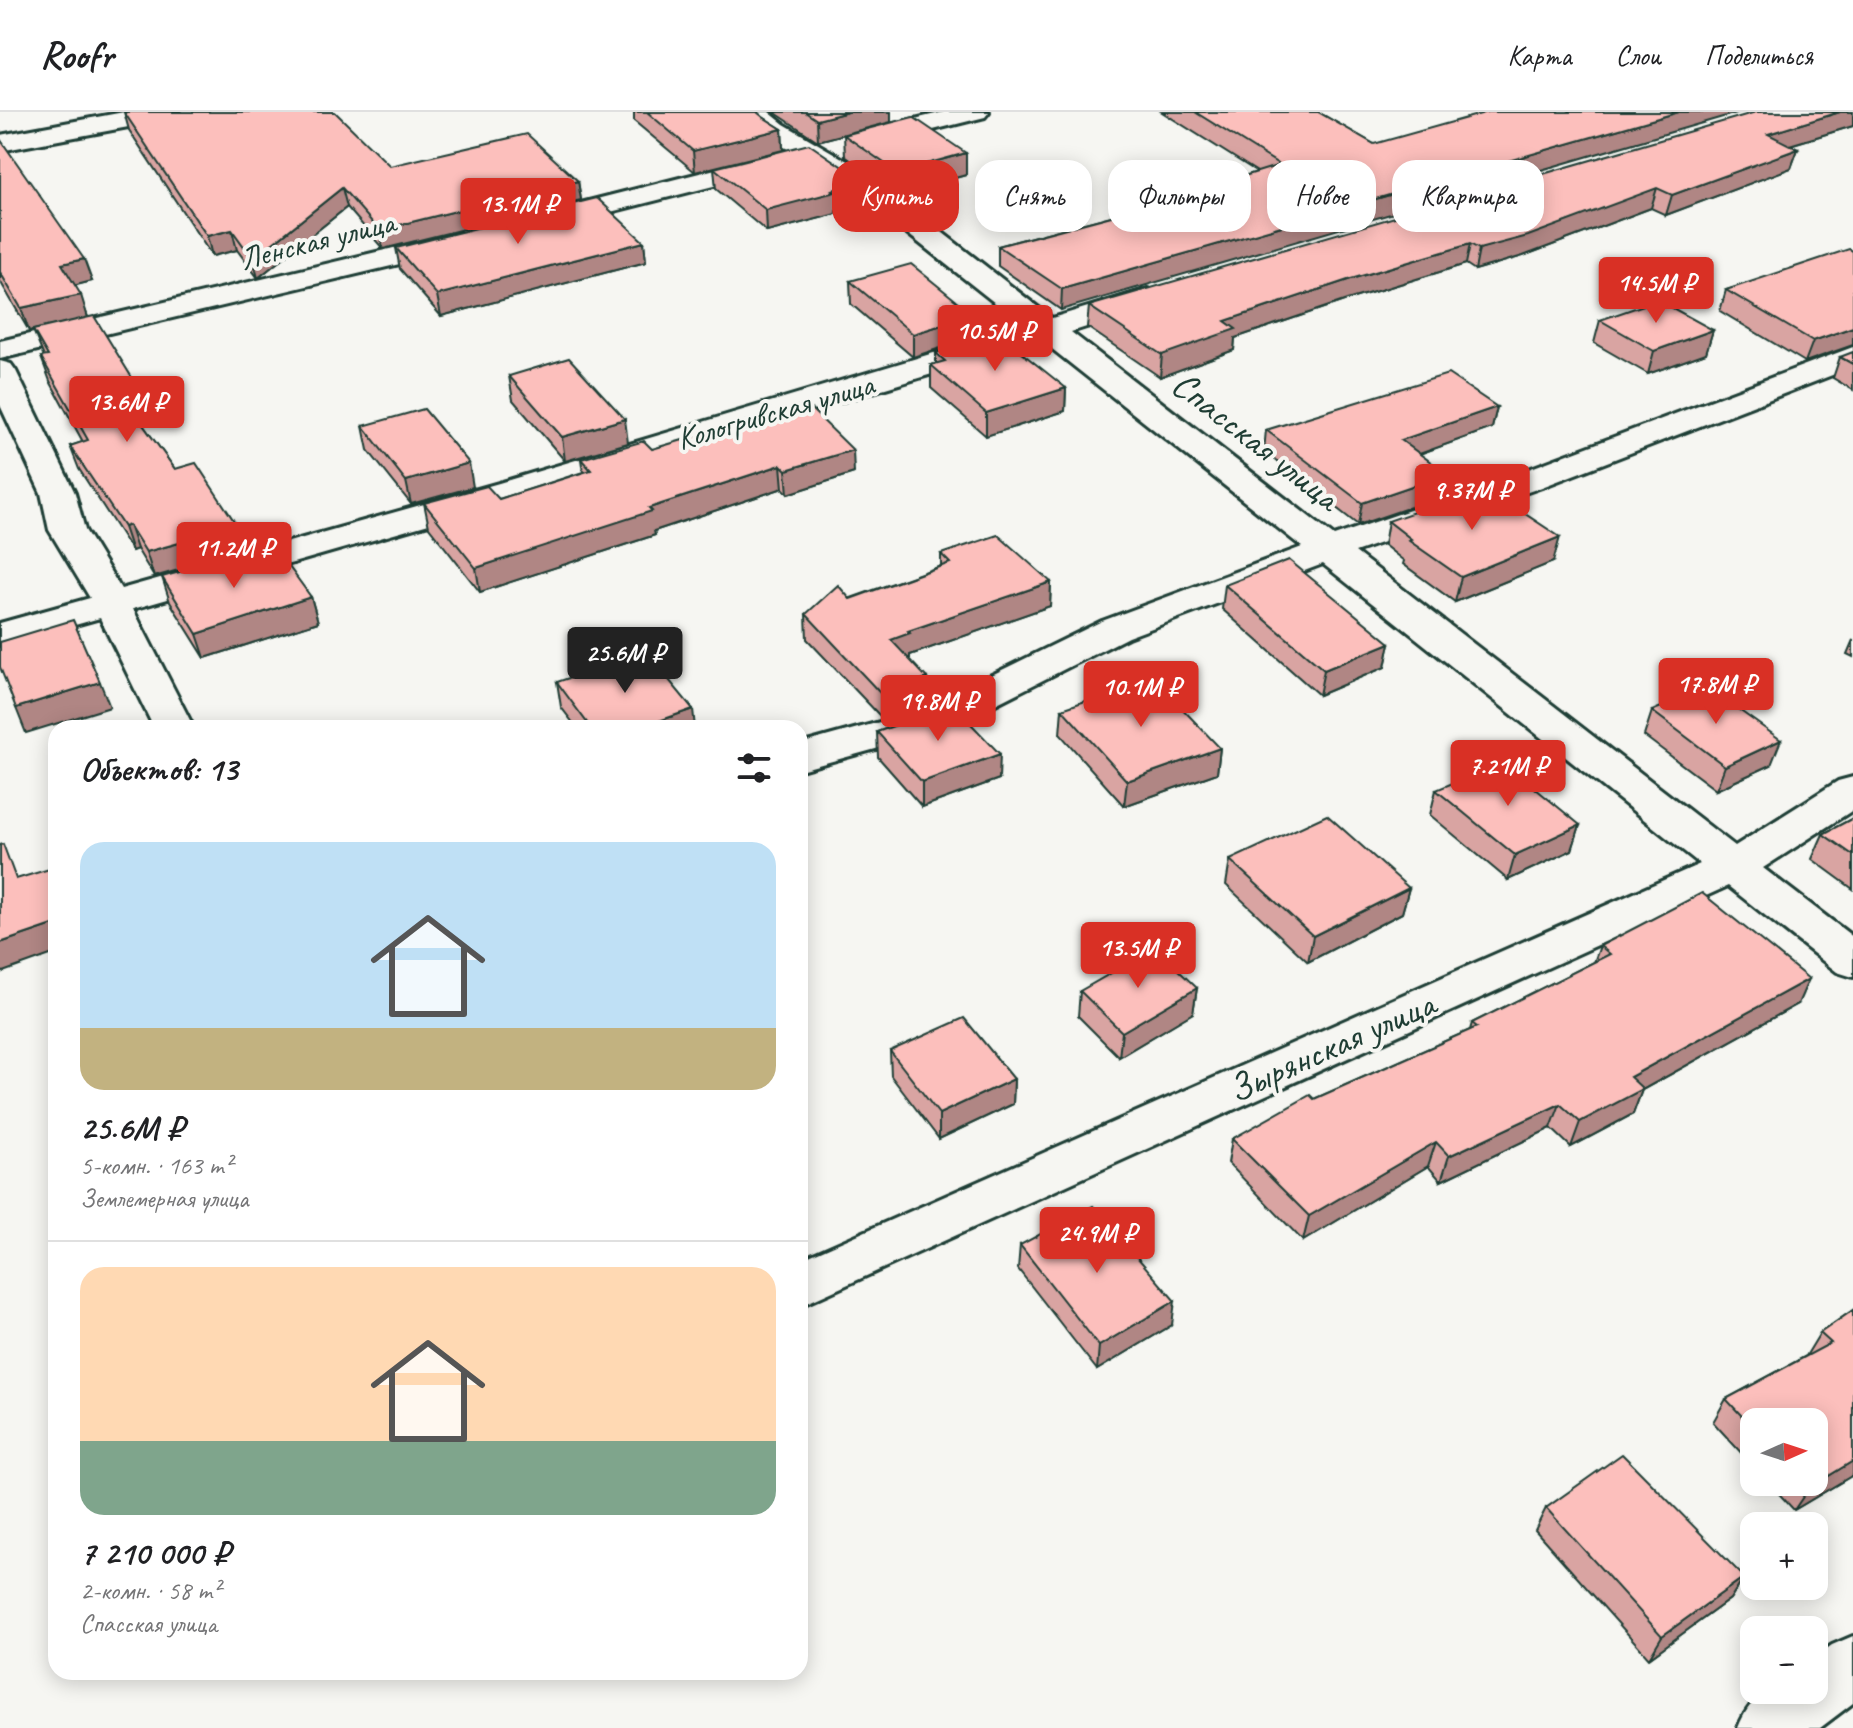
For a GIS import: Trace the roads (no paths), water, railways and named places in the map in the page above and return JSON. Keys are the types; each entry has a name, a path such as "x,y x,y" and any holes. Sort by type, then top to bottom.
{"street":[{"path":"0,143 166,112"},
{"name":"Спасская улица","path":"753,112 775,130 851,175 1853,961"},
{"path":"525,225 976,112"},
{"name":"Ленская улица","path":"0,350 480,237"},
{"name":"Кологривская улица","path":"0,635 511,490 906,373 1168,291"},
{"path":"808,755 930,721 1115,629 1327,550 1530,480 1853,356"},
{"path":"0,371 58,493 67,530 111,602 170,720"},
{"name":"Зырянская улица","path":"808,1280 1734,866 1853,791"},
{"path":"1769,1728 1853,1666"}]}
